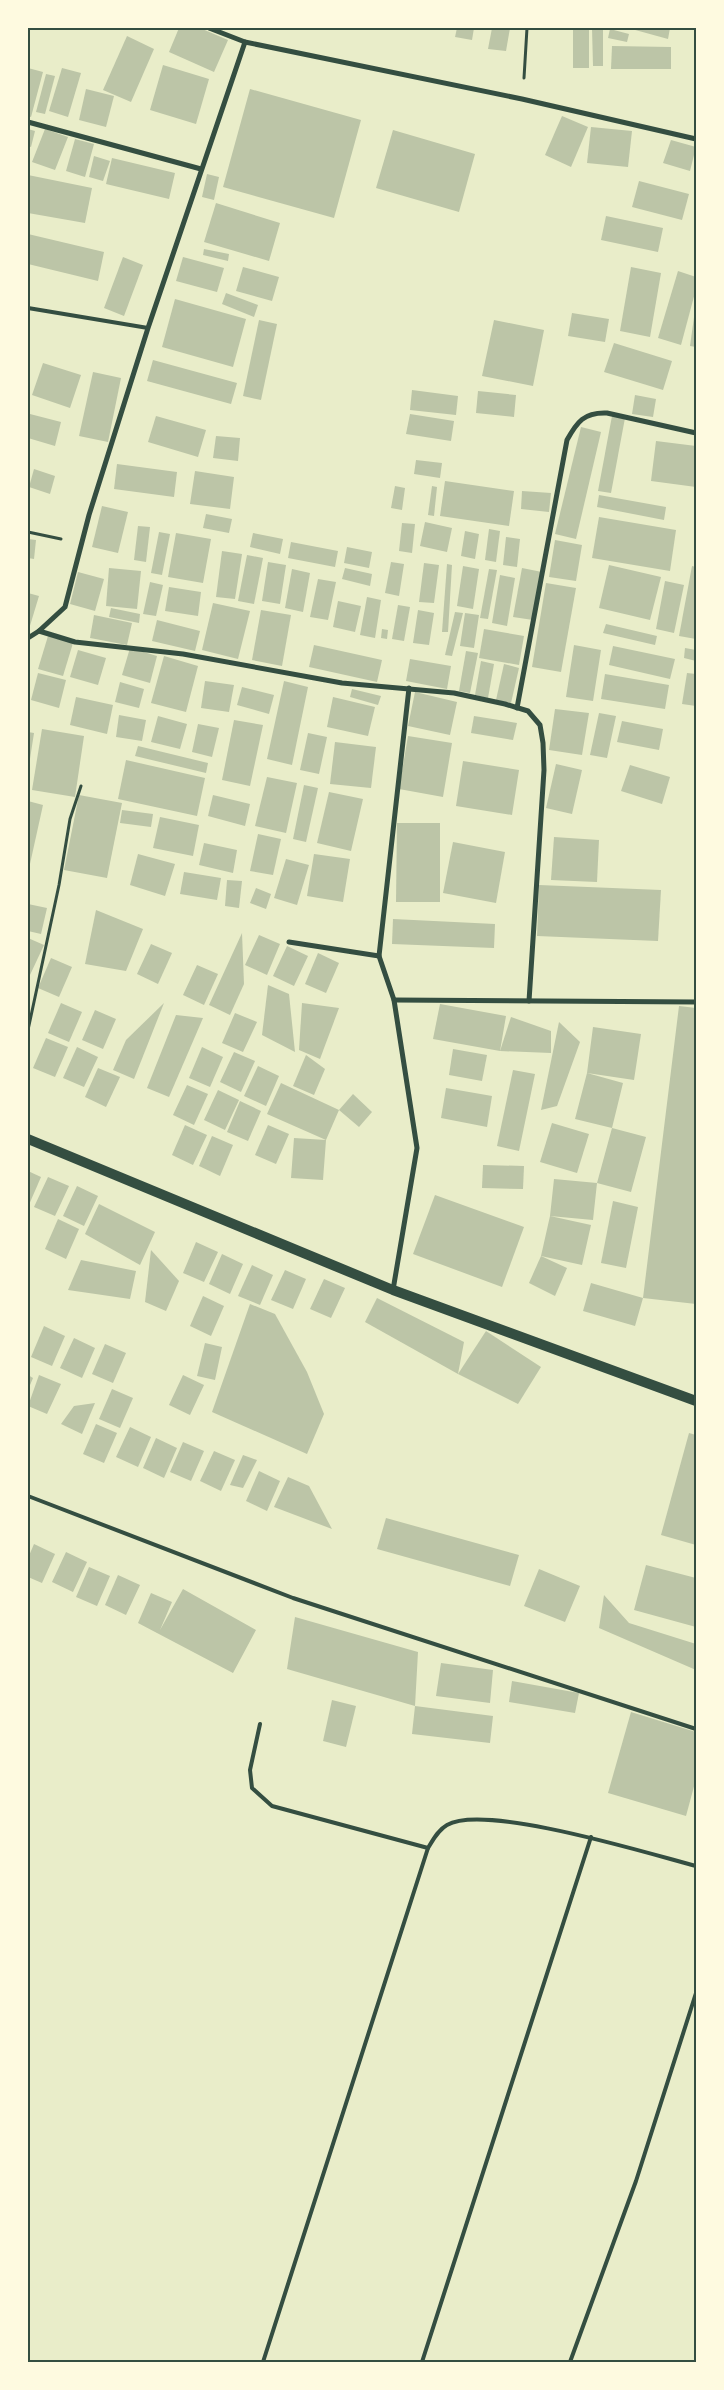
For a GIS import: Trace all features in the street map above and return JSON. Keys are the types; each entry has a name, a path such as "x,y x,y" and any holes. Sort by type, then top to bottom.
{"main road":[{"path":"28,1139 393,1290 696,1401"}],"street":[{"path":"210,28 245,42 522,99 696,138"},
{"path":"28,638 39,631 65,606 82,543 148,328 245,42"},
{"path":"28,122 201,169"},
{"path":"516,708 567,440 577,421 597,412 696,433"},
{"path":"39,631 75,642 183,654 342,683 454,693 528,711 540,725 544,743 544,770 529,1001"},
{"path":"393,1290 417,1148 394,1000 379,956 409,688"},
{"path":"288,942 379,956"},
{"path":"394,1000 696,1002"}],"lane":[{"path":"28,308 148,328"},
{"path":"28,1496 293,1598 696,1729"},
{"path":"260,1724 250,1770 252,1788 272,1806 428,1848"},
{"path":"263,2362 428,1848 436,1836 447,1825 472,1818 499,1820 591,1837 696,1866"},
{"path":"422,2362 591,1837"},
{"path":"570,2362 636,2182 696,1993"}],"path":[{"path":"522,99 527,28"},
{"path":"28,532 82,543"},
{"path":"28,1030 59,885 70,819 82,786"}],"building":[{"path":"179,28 200,28 228,40 214,72 169,52"},
{"path":"457,28 474,28 472,40 455,37"},
{"path":"492,28 510,28 506,51 488,49"},
{"path":"573,28 589,28 589,68 573,68"},
{"path":"592,28 603,28 603,66 593,66"},
{"path":"628,28 670,28 668,39"},
{"path":"610,29 629,34 627,42 608,38"},
{"path":"127,36 154,49 131,102 103,90"},
{"path":"612,46 671,47 671,69 611,69"},
{"path":"163,65 209,79 196,124 150,110"},
{"path":"28,68 43,72 31,117 28,116"},
{"path":"62,68 81,73 68,117 49,111"},
{"path":"46,74 55,76 45,114 36,112"},
{"path":"86,89 114,96 106,127 79,120"},
{"path":"250,89 361,120 334,218 223,187"},
{"path":"562,116 588,127 571,167 545,155"},
{"path":"591,127 632,131 628,167 587,163"},
{"path":"28,129 35,131 31,147 28,146"},
{"path":"45,129 68,137 55,170 32,162"},
{"path":"393,130 475,154 459,212 376,188"},
{"path":"75,139 94,144 85,177 66,171"},
{"path":"671,140 696,147 690,171 663,163"},
{"path":"94,156 110,161 103,181 89,177"},
{"path":"112,158 175,173 169,199 106,184"},
{"path":"207,174 219,177 214,200 202,197"},
{"path":"28,175 92,188 85,223 28,213"},
{"path":"639,181 689,194 682,220 632,207"},
{"path":"216,203 280,223 269,261 204,242"},
{"path":"606,216 663,228 658,252 601,240"},
{"path":"28,234 104,252 98,281 28,264"},
{"path":"204,249 229,254 228,261 203,255"},
{"path":"123,257 143,265 124,316 104,308"},
{"path":"183,257 224,268 217,292 176,281"},
{"path":"243,267 279,277 272,301 236,291"},
{"path":"631,267 661,273 650,337 620,331"},
{"path":"678,271 696,277 696,289 681,345 658,338"},
{"path":"226,293 258,305 254,317 222,304"},
{"path":"175,299 246,319 233,367 162,347"},
{"path":"696,310 696,347 690,346"},
{"path":"572,313 609,319 605,342 568,336"},
{"path":"259,320 277,324 261,400 243,396"},
{"path":"494,320 544,330 533,386 482,376"},
{"path":"614,343 672,361 663,390 604,372"},
{"path":"153,360 237,383 231,404 147,381"},
{"path":"43,363 81,375 70,408 32,395"},
{"path":"93,372 121,378 108,442 79,436"},
{"path":"412,390 458,396 456,415 410,410"},
{"path":"478,391 516,395 514,417 476,413"},
{"path":"635,395 656,399 653,417 632,414"},
{"path":"30,414 61,422 55,446 28,438"},
{"path":"410,414 454,421 451,441 406,434"},
{"path":"156,416 206,430 198,457 148,442"},
{"path":"612,416 625,418 611,493 598,491"},
{"path":"581,427 601,432 576,539 555,534"},
{"path":"216,436 240,438 238,461 213,458"},
{"path":"656,441 696,446 696,487 651,481"},
{"path":"416,460 442,463 440,478 414,474"},
{"path":"117,464 177,472 174,497 114,489"},
{"path":"34,469 55,476 50,494 29,487"},
{"path":"195,471 234,477 230,509 190,504"},
{"path":"445,481 514,491 509,526 440,516"},
{"path":"395,486 405,488 402,510 391,508"},
{"path":"432,486 437,487 434,516 428,515"},
{"path":"522,491 551,493 549,512 521,509"},
{"path":"599,495 666,507 664,520 597,507"},
{"path":"102,506 128,512 118,553 92,547"},
{"path":"206,514 232,519 229,533 203,528"},
{"path":"599,517 676,530 670,571 592,558"},
{"path":"425,522 452,528 447,552 420,546"},
{"path":"402,523 415,524 412,553 399,551"},
{"path":"138,526 150,527 146,562 134,560"},
{"path":"489,529 500,531 496,562 485,560"},
{"path":"465,531 479,534 475,559 461,556"},
{"path":"159,532 170,534 162,575 151,573"},
{"path":"176,533 211,539 203,583 168,577"},
{"path":"253,533 283,539 280,554 250,547"},
{"path":"506,537 520,539 517,567 503,565"},
{"path":"28,539 36,540 34,559 28,558"},
{"path":"555,540 582,545 576,581 549,577"},
{"path":"291,542 338,551 335,567 288,558"},
{"path":"347,547 372,552 369,568 344,563"},
{"path":"222,551 242,554 235,599 216,597"},
{"path":"247,555 263,558 254,604 238,601"},
{"path":"268,562 286,565 280,604 262,601"},
{"path":"391,562 404,564 399,596 385,593"},
{"path":"424,563 439,565 434,603 419,602"},
{"path":"447,564 452,565 448,632 442,632"},
{"path":"609,565 661,577 650,620 599,608"},
{"path":"463,566 479,569 473,609 457,606"},
{"path":"692,566 696,567 696,639 679,636"},
{"path":"109,568 141,571 137,609 106,606"},
{"path":"345,568 372,574 370,586 342,579"},
{"path":"522,568 542,572 533,620 513,617"},
{"path":"292,569 310,573 303,612 285,608"},
{"path":"489,569 497,570 488,619 480,618"},
{"path":"78,572 104,579 95,611 70,604"},
{"path":"500,575 515,578 507,626 492,623"},
{"path":"318,579 336,582 328,620 310,617"},
{"path":"665,581 684,585 674,633 656,629"},
{"path":"150,582 163,585 156,616 143,614"},
{"path":"546,583 576,588 561,672 532,667"},
{"path":"169,587 201,592 198,616 165,611"},
{"path":"28,593 39,596 29,629 28,628"},
{"path":"367,597 381,600 375,638 360,635"},
{"path":"338,601 361,606 355,632 333,627"},
{"path":"213,603 250,611 238,659 202,650"},
{"path":"398,605 410,607 404,641 392,639"},
{"path":"111,608 140,614 139,623 109,617"},
{"path":"261,610 291,615 282,666 252,660"},
{"path":"418,610 434,613 429,645 413,643"},
{"path":"455,612 463,613 452,656 445,655"},
{"path":"465,613 479,615 474,648 460,646"},
{"path":"94,615 132,623 127,645 90,638"},
{"path":"157,620 200,631 195,651 152,641"},
{"path":"606,624 657,636 655,645 603,633"},
{"path":"382,629 388,630 387,639 381,638"},
{"path":"484,629 524,636 519,665 479,658"},
{"path":"48,636 73,643 63,676 38,669"},
{"path":"314,645 382,660 377,682 309,667"},
{"path":"574,645 601,650 593,701 566,697"},
{"path":"613,646 675,659 670,679 609,665"},
{"path":"130,648 157,656 150,683 122,675"},
{"path":"685,648 696,650 696,661 684,658"},
{"path":"78,650 106,658 98,685 70,677"},
{"path":"466,651 478,653 470,693 459,691"},
{"path":"164,656 198,666 186,712 151,703"},
{"path":"410,659 451,666 447,689 406,681"},
{"path":"481,661 494,664 488,698 475,695"},
{"path":"504,664 519,668 511,703 496,700"},
{"path":"38,673 66,680 59,708 31,700"},
{"path":"687,673 696,674 696,706 682,704"},
{"path":"605,674 669,685 665,709 601,699"},
{"path":"205,681 234,685 229,712 201,708"},
{"path":"284,681 308,687 292,765 267,759"},
{"path":"120,682 144,689 139,708 115,702"},
{"path":"242,687 274,695 269,714 237,705"},
{"path":"352,689 381,696 378,705 350,697"},
{"path":"415,692 457,702 450,735 408,726"},
{"path":"76,697 113,705 107,734 70,725"},
{"path":"333,697 375,707 368,736 327,727"},
{"path":"555,709 589,713 582,755 549,750"},
{"path":"599,713 616,716 607,758 590,755"},
{"path":"119,715 146,720 142,741 116,737"},
{"path":"158,716 187,724 180,749 151,742"},
{"path":"474,716 517,723 513,740 471,733"},
{"path":"234,720 263,725 250,786 222,780"},
{"path":"622,721 663,729 659,750 617,742"},
{"path":"198,724 219,728 212,757 192,752"},
{"path":"42,729 84,736 75,797 32,790"},
{"path":"28,732 34,733 29,765 28,765"},
{"path":"308,733 327,737 319,774 300,770"},
{"path":"408,736 452,743 443,797 399,789"},
{"path":"335,742 376,747 371,788 330,784"},
{"path":"138,746 208,763 206,773 135,756"},
{"path":"126,760 205,778 197,816 118,799"},
{"path":"463,761 519,770 512,815 456,806"},
{"path":"556,764 582,770 572,814 546,808"},
{"path":"630,765 670,777 662,804 621,791"},
{"path":"267,777 297,783 286,833 255,826"},
{"path":"304,785 318,788 306,842 293,839"},
{"path":"329,792 363,799 351,851 317,843"},
{"path":"79,795 122,803 107,878 64,870"},
{"path":"213,795 250,804 245,826 208,816"},
{"path":"28,801 43,805 28,873"},
{"path":"122,810 153,814 151,827 120,823"},
{"path":"160,817 199,825 193,856 153,848"},
{"path":"397,823 440,823 440,902 396,902"},
{"path":"258,834 281,839 273,875 250,871"},
{"path":"554,837 599,840 597,882 551,880"},
{"path":"453,842 505,852 496,903 443,893"},
{"path":"204,843 237,850 233,873 199,865"},
{"path":"138,854 175,864 165,896 130,885"},
{"path":"314,854 350,859 343,902 307,896"},
{"path":"286,859 309,865 297,905 274,898"},
{"path":"184,872 221,878 217,900 180,894"},
{"path":"227,880 242,881 239,908 225,906"},
{"path":"539,885 661,890 658,941 537,936"},
{"path":"256,888 271,894 266,909 250,903"},
{"path":"28,904 47,908 41,934 28,931"},
{"path":"96,910 143,929 126,971 85,964"},
{"path":"393,919 495,924 494,948 392,944"},
{"path":"242,933 244,984 230,1015 209,1005"},
{"path":"259,935 280,944 267,975 245,965"},
{"path":"28,938 44,945 30,975 28,974"},
{"path":"151,944 172,953 158,984 137,974"},
{"path":"287,946 308,956 294,986 273,976"},
{"path":"318,953 339,963 326,993 305,984"},
{"path":"51,958 72,967 59,997 38,988"},
{"path":"197,965 218,974 204,1005 183,995"},
{"path":"268,985 289,994 295,1052 262,1035"},
{"path":"61,1003 82,1012 69,1042 48,1033"},
{"path":"164,1003 134,1079 113,1070 126,1040"},
{"path":"302,1003 339,1008 320,1059 299,1050"},
{"path":"440,1004 506,1016 500,1051 433,1039"},
{"path":"679,1006 696,1008 696,1304 643,1298"},
{"path":"95,1010 116,1019 103,1049 82,1040"},
{"path":"235,1013 257,1022 243,1052 222,1043"},
{"path":"176,1015 203,1018 169,1097 147,1088"},
{"path":"511,1017 551,1031 551,1053 500,1051"},
{"path":"559,1022 580,1042 557,1106 541,1110"},
{"path":"593,1027 641,1034 634,1080 587,1073"},
{"path":"46,1038 68,1047 55,1077 33,1068"},
{"path":"77,1047 98,1057 84,1087 63,1078"},
{"path":"202,1047 223,1057 210,1087 189,1078"},
{"path":"453,1049 487,1055 482,1081 449,1075"},
{"path":"234,1052 255,1061 241,1092 220,1082"},
{"path":"306,1055 325,1069 314,1095 293,1086"},
{"path":"258,1066 279,1076 266,1106 244,1096"},
{"path":"98,1068 120,1077 106,1107 85,1097"},
{"path":"513,1070 535,1074 519,1151 497,1146"},
{"path":"587,1073 623,1083 612,1128 575,1119"},
{"path":"281,1083 339,1110 326,1140 267,1114"},
{"path":"187,1085 208,1094 194,1125 173,1115"},
{"path":"446,1088 492,1096 487,1127 441,1118"},
{"path":"218,1090 239,1100 225,1130 204,1120"},
{"path":"353,1094 372,1112 359,1127 339,1110"},
{"path":"240,1101 261,1111 248,1141 227,1132"},
{"path":"552,1123 589,1134 577,1173 540,1162"},
{"path":"185,1125 207,1135 193,1165 172,1155"},
{"path":"268,1125 289,1134 276,1164 255,1155"},
{"path":"612,1128 646,1137 631,1192 597,1183"},
{"path":"212,1136 233,1145 220,1176 199,1166"},
{"path":"294,1138 326,1140 323,1180 291,1178"},
{"path":"483,1165 524,1166 523,1189 482,1188"},
{"path":"28,1171 41,1177 28,1207"},
{"path":"48,1177 69,1186 55,1216 34,1207"},
{"path":"554,1179 597,1183 593,1220 550,1216"},
{"path":"77,1186 98,1196 84,1226 63,1216"},
{"path":"435,1195 524,1227 502,1287 413,1254"},
{"path":"613,1201 638,1207 626,1268 601,1263"},
{"path":"99,1204 155,1232 140,1265 85,1234"},
{"path":"550,1216 591,1225 582,1265 541,1256"},
{"path":"58,1219 79,1229 66,1259 45,1249"},
{"path":"196,1242 218,1252 204,1282 183,1273"},
{"path":"151,1250 179,1281 166,1311 145,1302"},
{"path":"222,1254 243,1264 230,1294 209,1284"},
{"path":"541,1256 567,1268 555,1296 529,1283"},
{"path":"81,1260 136,1271 130,1299 68,1290"},
{"path":"252,1265 273,1275 260,1305 238,1296"},
{"path":"285,1270 306,1279 293,1309 271,1300"},
{"path":"324,1279 345,1288 331,1318 310,1309"},
{"path":"591,1283 643,1298 635,1326 583,1311"},
{"path":"203,1296 224,1306 211,1336 190,1326"},
{"path":"377,1298 464,1342 458,1374 365,1322"},
{"path":"250,1304 275,1314 307,1372 324,1414 307,1454 212,1412"},
{"path":"44,1326 65,1336 52,1366 31,1357"},
{"path":"486,1331 541,1367 518,1404 458,1374"},
{"path":"74,1338 95,1348 82,1378 60,1368"},
{"path":"205,1343 222,1347 215,1380 197,1376"},
{"path":"105,1344 126,1353 113,1383 92,1374"},
{"path":"28,1375 33,1378 28,1390"},
{"path":"39,1375 61,1384 47,1414 28,1406"},
{"path":"183,1375 204,1385 190,1415 169,1405"},
{"path":"112,1389 133,1398 120,1428 99,1419"},
{"path":"95,1403 82,1434 61,1424 74,1406"},
{"path":"96,1424 117,1433 104,1463 83,1454"},
{"path":"130,1427 151,1437 138,1467 116,1457"},
{"path":"689,1433 696,1435 696,1545 661,1535"},
{"path":"156,1438 177,1448 164,1478 143,1468"},
{"path":"183,1442 204,1451 191,1481 170,1472"},
{"path":"214,1451 235,1460 221,1491 200,1481"},
{"path":"243,1455 257,1460 243,1488 230,1485"},
{"path":"259,1471 280,1481 267,1511 246,1501"},
{"path":"288,1477 309,1486 332,1529 274,1507"},
{"path":"386,1518 519,1555 510,1586 377,1549"},
{"path":"34,1544 55,1554 42,1583 28,1577 28,1558"},
{"path":"66,1552 87,1562 73,1592 52,1582"},
{"path":"646,1565 696,1578 696,1627 634,1610"},
{"path":"89,1567 110,1576 97,1606 76,1597"},
{"path":"539,1569 580,1586 565,1622 524,1606"},
{"path":"118,1575 140,1585 126,1615 105,1605"},
{"path":"183,1589 256,1630 233,1673 138,1623 151,1593 172,1602 160,1630"},
{"path":"604,1595 629,1623 696,1644 696,1670 599,1628"},
{"path":"295,1617 418,1652 415,1706 287,1669"},
{"path":"441,1663 493,1670 490,1703 436,1696"},
{"path":"512,1681 579,1693 575,1713 509,1702"},
{"path":"332,1700 356,1706 346,1747 323,1741"},
{"path":"415,1706 493,1716 490,1743 412,1734"},
{"path":"631,1712 696,1732 696,1779 686,1816 608,1793"}]}
